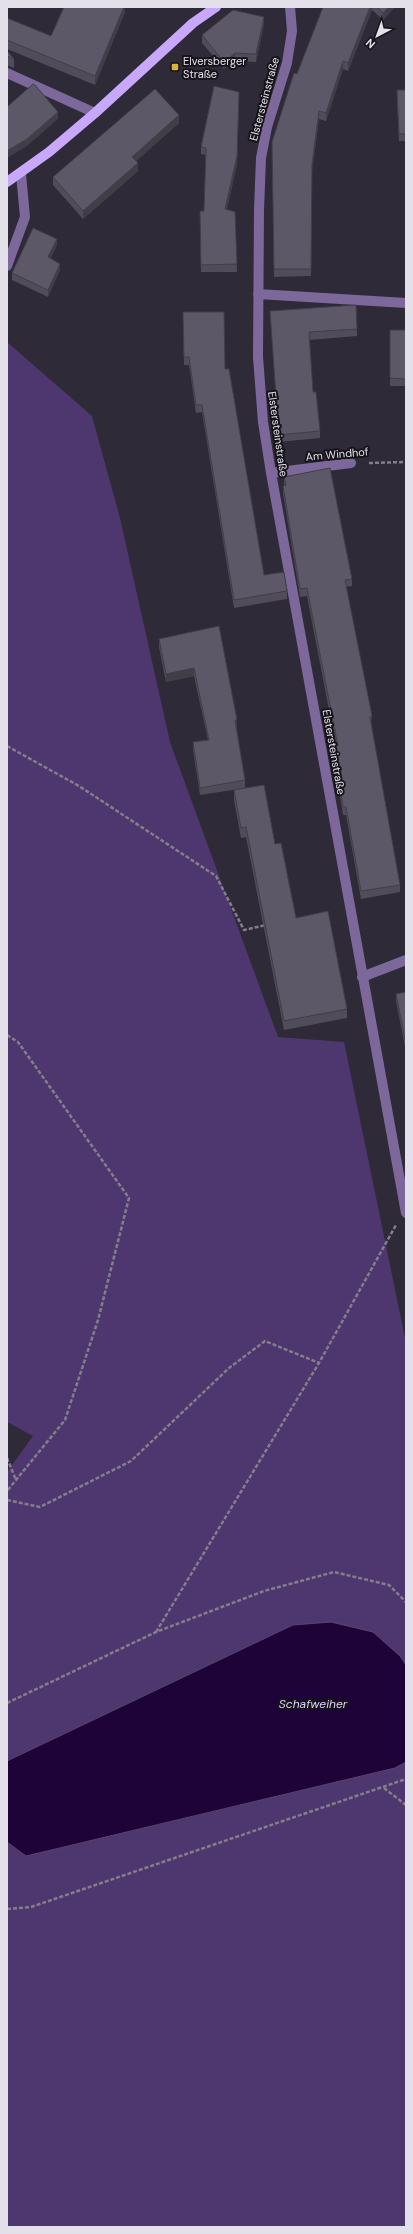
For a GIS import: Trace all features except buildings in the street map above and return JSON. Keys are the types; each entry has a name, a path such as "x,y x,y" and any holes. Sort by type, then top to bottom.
{"main road":[{"path":"7,182 21,174 95,113 210,8"}],"street":[{"name":"Elstersteinstraße","path":"290,7 292,31 287,63 267,127 261,158 258,294 259,391 271,473 406,1211"},
{"path":"7,73 95,113"},
{"path":"7,266 25,217 21,174"},
{"path":"258,294 406,303"},
{"name":"Am Windhof","path":"271,473 351,463"},
{"path":"362,977 406,960"}],"path":[{"name":"Am Windhof","path":"351,463 406,462"},
{"path":"7,746 79,786 216,876 244,930 274,924"},
{"path":"7,1035 18,1042 129,1198 98,1320 65,1420 7,1491"},
{"path":"156,1632 319,1363 406,1211"},
{"path":"7,1500 40,1507 131,1461 229,1368 265,1341 319,1363"},
{"path":"7,1458 16,1480"},
{"path":"7,1703 156,1632 264,1591 334,1572 389,1585 406,1602"},
{"path":"7,1910 31,1907 180,1855 384,1788 406,1779"},
{"path":"384,1788 406,1805"}],"shaded area":[{"path":"7,342 92,416 120,518 170,742 278,1037 344,1042 406,1343 406,1665 400,1656 293,1625 7,1761 7,1472 33,1436 7,1422"},
{"path":"406,1762 406,2227 7,2227 7,1842 26,1856 395,1768"}],"water":[{"name":"Schafweiher","path":"331,1622 373,1632 400,1656 406,1665 406,1762 395,1768 26,1856 7,1842 7,1761 293,1625"}],"place":[{"name":"Elversberger Straße","path":"175,67"}]}
